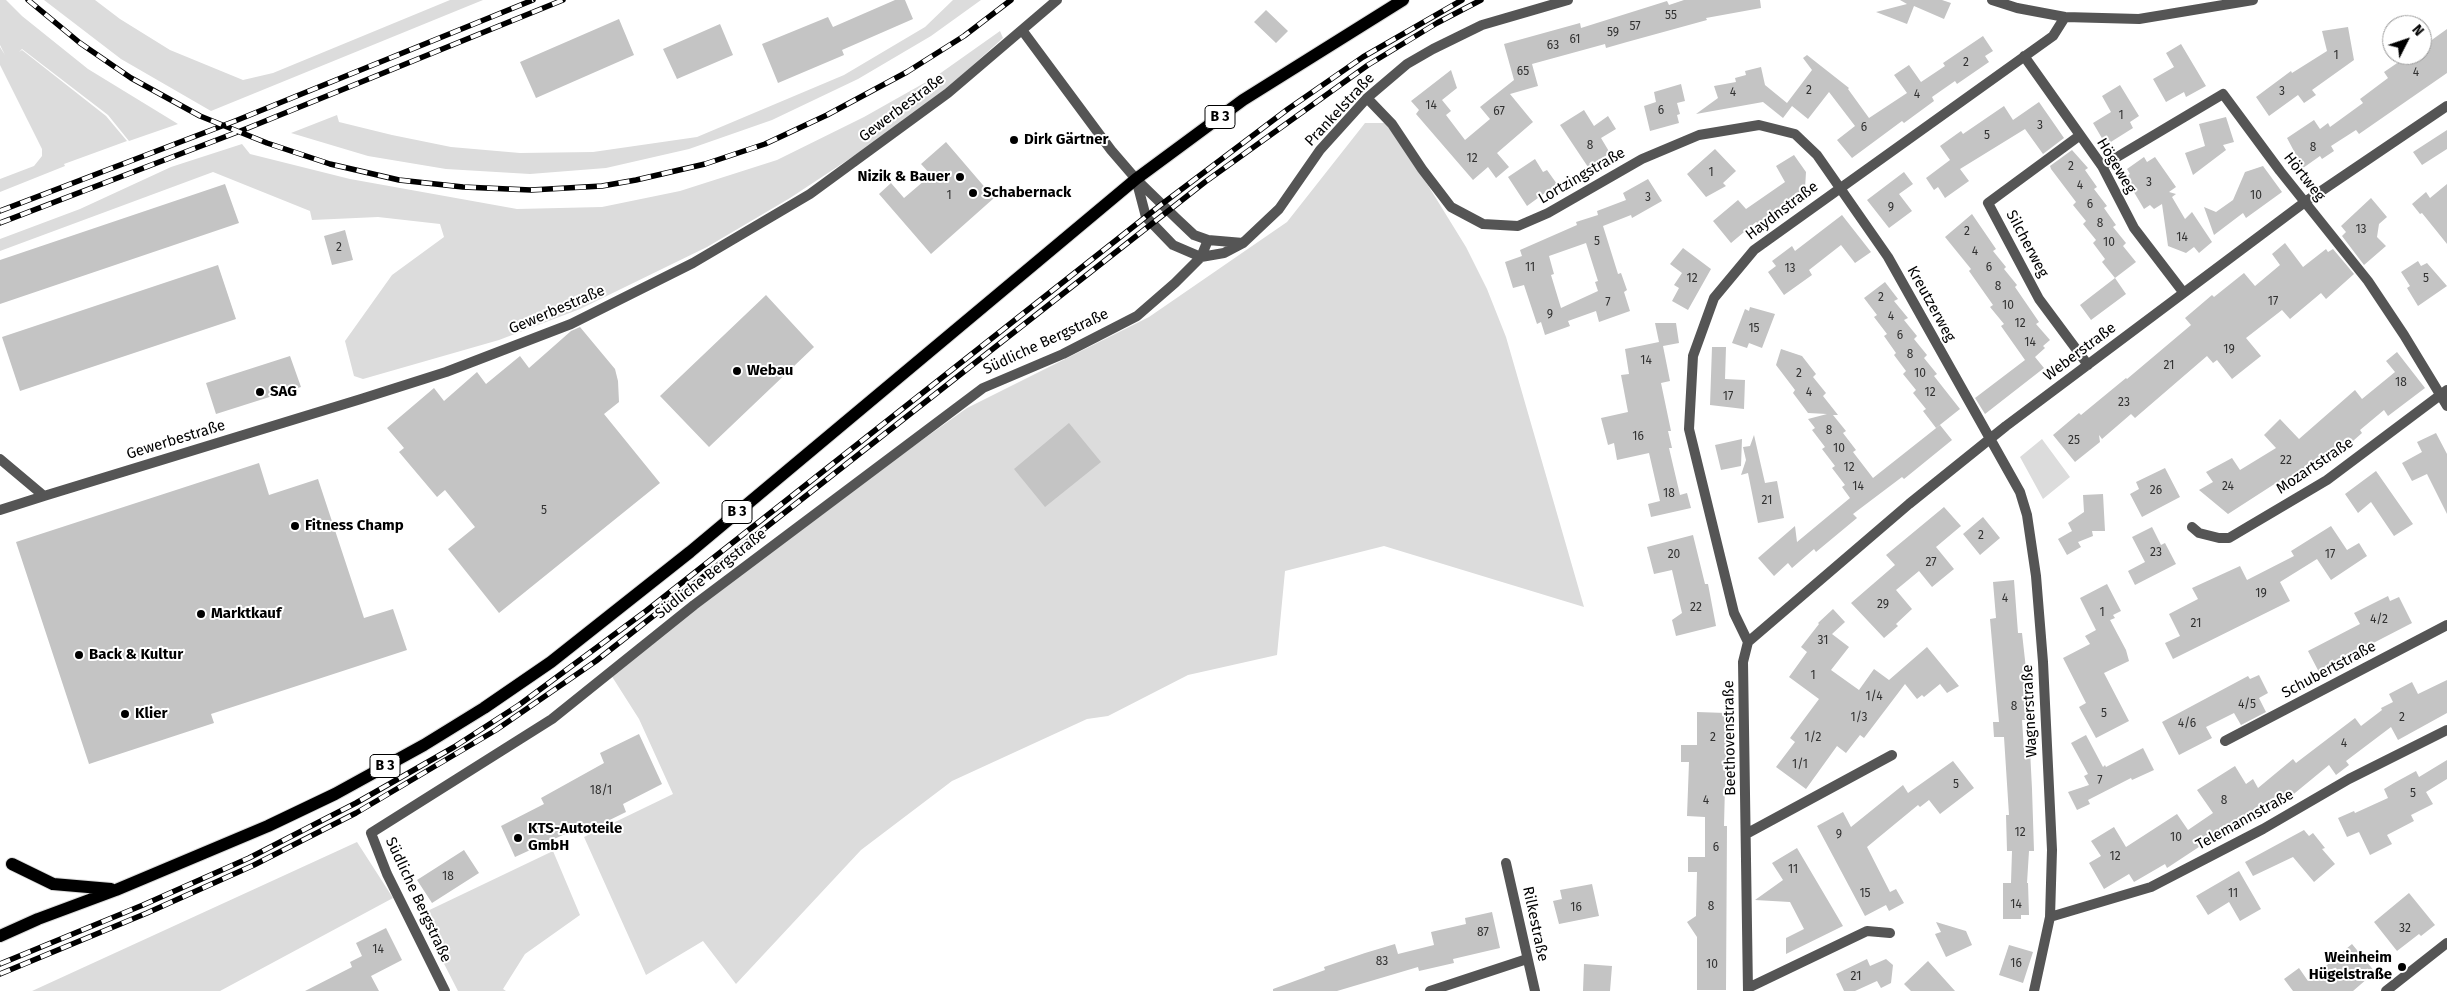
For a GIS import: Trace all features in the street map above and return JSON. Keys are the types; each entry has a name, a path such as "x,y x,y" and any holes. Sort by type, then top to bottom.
{"main road":[{"name":"B 3","path":"0,936 268,826 335,794 424,745 514,688 551,662 690,552 1136,179 1243,100 1403,0"},
{"path":"12,864 53,884 116,890"}],"street":[{"name":"Gewerbestraße","path":"0,510 446,372 571,324 693,263 810,194 948,93 1057,0"},
{"name":"Prankelstraße","path":"1201,257 1224,253 1243,243 1279,209 1320,150 1367,98 1407,64 1482,25 1568,0"},
{"path":"1992,0 2017,8 2065,17 2139,19 2253,0"},
{"name":"Haydnstraße","path":"1748,642 1734,613 1689,430 1693,356 1714,298 1754,250 1840,186 2053,36 2065,17"},
{"path":"1022,30 1136,179 1194,235 1208,240 1243,243"},
{"name":"Högeweg","path":"2024,56 2102,166 2134,228 2183,292"},
{"name":"Hörtweg","path":"2102,166 2222,94 2368,281 2444,392"},
{"name":"Lortzingstraße","path":"1367,98 1392,124 1422,169 1451,207 1483,224 1518,226 1548,213 1642,158 1699,135 1759,125 1794,134 1817,155 1840,186"},
{"name":"Weberstraße","path":"1748,642 1909,504 1989,439 2305,202 2447,106"},
{"name":"Silcherweg","path":"2079,136 1988,203 2039,299 2088,365"},
{"path":"1136,179 1146,217 1173,245 1201,257"},
{"name":"Kreutzerweg","path":"1840,186 1888,257 1989,439"},
{"name":"Südliche Bergstraße","path":"445,991 386,874 370,834 552,719 694,605 968,398 983,388 1063,354 1137,316 1175,284 1201,257 1208,240"},
{"path":"2444,392 2447,406"},
{"name":"Mozartstraße","path":"2192,527 2199,533 2219,538 2229,538 2327,480 2444,392"},
{"name":"Wagnerstraße","path":"1989,439 2020,492 2027,514 2036,576 2043,662 2052,850 2050,917 2034,991"},
{"path":"0,459 44,496"},
{"name":"Schubertstraße","path":"2225,741 2447,625"},
{"name":"Beethovenstraße","path":"1748,642 1744,662 1748,990 1867,931 1890,933"},
{"name":"Telemannstraße","path":"2050,917 2151,887 2263,829 2349,779 2447,730"},
{"path":"1746,834 1892,755"},
{"name":"Rilkestraße","path":"1506,863 1534,991"},
{"path":"2386,991 2446,947"},
{"path":"1430,991 1527,959"}],"shaded area":[{"path":"0,0 6,0 22,16 88,69 178,124 129,141 108,115 22,49 19,52 22,50 106,116 127,141 64,164 65,166 0,192 0,179 34,166 42,156 42,149 0,65 0,47 5,55 0,45"},
{"path":"44,0 95,0 120,19 170,50 243,80 273,73 450,0 483,0 211,111 121,59"},
{"path":"953,0 981,0 931,36 858,79 772,120 689,149 606,168 530,174 446,169 368,156 291,133 337,115 339,122 392,135 451,147 520,153 593,152 697,137 844,75 925,27"},
{"path":"1000,31 1003,38 952,84 878,140 790,198 707,247 580,309 499,340 363,379 354,376 345,341 392,275 444,237 440,224 378,217 312,220 310,211 213,172 0,251 0,239 80,209 171,167 242,144 250,154 350,179 517,209 602,207 680,191 777,160 864,117 935,77"},
{"path":"1365,123 1387,123 1466,247 1487,289 1506,337 1584,607 1384,546 1285,571 1277,655 1188,675 1108,716 1087,719 952,781 861,850 736,984 703,941 646,975 584,837 673,794 639,719 611,675 720,584 967,408 1149,317 1287,222"},
{"path":"2042,439 2070,477 2043,499 2020,457"},
{"path":"357,842 393,898 220,991 32,991"},
{"path":"553,851 580,915 525,954 503,989 506,991 458,991 419,915"}],"building":[{"path":"895,0 905,0 913,19 842,50 844,55 778,83 762,44 828,17 833,27"},
{"path":"1684,0 1760,0 1761,8 1706,18 1707,20 1606,48 1605,44 1532,64 1538,86 1510,94 1533,122 1497,153 1509,167 1496,178 1488,167 1473,180 1416,114 1419,110 1411,101 1451,70 1457,88 1442,100 1451,111 1446,115 1465,140 1490,119 1480,107 1514,80 1504,44 1580,23 1581,28 1667,1 1669,5"},
{"path":"1900,0 1942,0 1951,3 1944,19 1914,6 1907,24 1876,12 1907,4"},
{"path":"1266,10 1288,31 1276,43 1254,22"},
{"path":"619,19 634,55 536,98 520,62"},
{"path":"720,24 733,55 677,79 663,49"},
{"path":"2348,27 2354,60 2312,90 2316,95 2304,103 2298,95 2269,116 2256,97 2291,71 2292,73 2327,51 2322,31"},
{"path":"2447,29 2447,73 2359,134 2356,130 2331,146 2334,151 2322,159 2320,156 2303,168 2287,138 2314,120 2320,129 2328,123 2330,127 2363,103 2360,99 2388,78 2384,72 2394,65 2432,65 2432,40"},
{"path":"1983,36 1993,51 1985,56 1989,62 1957,84 1955,81 1932,97 1934,101 1904,123 1902,121 1852,158 1837,140 1855,126 1829,92 1808,119 1792,106 1783,118 1763,102 1696,114 1718,98 1714,86 1736,82 1735,78 1746,75 1745,71 1761,67 1765,85 1787,103 1812,70 1803,58 1807,55 1849,88 1869,118 1907,93 1894,75 1909,65 1921,82 1945,66 1943,63"},
{"path":"2181,44 2206,86 2186,97 2184,92 2166,102 2153,79 2174,67 2166,53"},
{"path":"1681,84 1685,101 1677,103 1680,114 1677,115 1679,123 1650,131 1644,106 1656,102 1654,92"},
{"path":"2120,85 2139,116 2130,122 2133,128 2106,145 2093,123 2111,112 2102,96"},
{"path":"2039,102 2064,138 2043,154 2025,129 1960,169 1969,181 1945,198 1938,187 1934,190 1926,178 1950,160 1940,146 1961,131 1963,134 2004,106 2013,120"},
{"path":"1584,110 1594,126 1608,116 1616,129 1601,138 1610,153 1588,167 1560,125"},
{"path":"2226,117 2234,142 2223,145 2226,150 2193,175 2185,153 2205,146 2199,124"},
{"path":"2447,130 2447,149 2422,165 2413,152"},
{"path":"946,142 994,198 931,254 879,194 891,183 904,198 931,175 921,164"},
{"path":"1715,149 1736,171 1723,183 1726,186 1706,197 1687,174"},
{"path":"2072,150 2088,168 2085,170 2097,187 2094,189 2107,206 2104,208 2116,225 2113,227 2126,243 2123,246 2136,262 2115,278 2102,262 2105,259 2093,243 2096,240 2083,224 2086,221 2073,205 2076,202 2051,169 2050,166"},
{"path":"1794,155 1806,172 1805,189 1759,224 1756,222 1731,243 1713,221 1738,200 1746,209 1785,182 1776,166"},
{"path":"2144,157 2147,162 2155,157 2176,187 2169,192 2176,194 2172,197 2185,219 2192,212 2212,242 2199,253 2194,247 2186,253 2168,246 2162,204 2154,209 2150,205 2144,209 2125,177 2130,174 2127,169"},
{"path":"1535,159 1543,172 1547,170 1557,184 1527,206 1508,177"},
{"path":"2263,166 2282,192 2246,218 2243,213 2214,235 2204,207 2216,212 2233,200 2245,172"},
{"path":"1904,172 1913,184 1899,194 1912,211 1889,228 1867,200"},
{"path":"1648,179 1662,201 1632,218 1631,215 1603,226 1618,274 1621,273 1627,290 1624,292 1630,311 1599,322 1596,311 1568,321 1570,326 1545,335 1541,322 1537,324 1524,285 1513,288 1505,262 1522,256 1520,250 1577,225 1576,222 1598,215 1597,211 1626,200 1623,193","holes":["1586,243 1598,281 1595,282 1598,291 1561,308 1551,275 1554,274 1549,256"]},
{"path":"225,184 239,223 0,304 0,260"},
{"path":"2447,184 2447,244 2422,213 2420,214 2412,204 2426,192 2430,198"},
{"path":"2371,198 2387,217 2379,224 2377,237 2386,246 2364,265 2342,236 2346,232 2341,226"},
{"path":"1972,214 1996,249 1993,251 2017,285 2015,287 2039,322 2036,324 2050,340 2043,346 2045,348 2035,357 2044,368 1985,414 1975,398 2025,360 2001,326 2004,324 1990,307 1993,305 1969,271 1971,269 1945,237"},
{"path":"1842,215 1871,252 1855,263 1841,245 1809,270 1812,275 1784,295 1768,272 1776,266 1772,261 1792,246 1795,251"},
{"path":"345,230 353,260 332,265 324,236"},
{"path":"2285,243 2303,267 2326,249 2328,252 2333,249 2354,274 2326,299 2321,293 2290,319 2282,310 2246,338 2261,356 2232,379 2217,360 2213,363 2207,356 2135,418 2131,414 2102,439 2099,435 2100,442 2075,462 2053,435 2079,413 2081,415 2127,379 2191,325 2185,318 2212,295 2214,297 2244,273 2255,286 2280,265 2272,254"},
{"path":"1683,248 1711,269 1688,310 1672,301 1679,288 1674,285 1682,273 1670,264"},
{"path":"2418,261 2421,266 2427,263 2447,286 2418,306 2407,288 2410,286 2401,272"},
{"path":"218,265 236,319 20,391 2,337"},
{"path":"2115,278 2126,294 2091,320 2080,305"},
{"path":"1885,282 1898,299 1894,301 1908,318 1904,320 1917,336 1914,339 1927,355 1924,358 1937,374 1934,376 1960,409 1936,428 1923,411 1926,409 1913,393 1916,390 1903,374 1906,371 1894,355 1896,353 1884,336 1887,334 1874,317 1877,315 1864,298"},
{"name":"Webau","path":"766,295 814,347 709,447 660,396"},
{"path":"1750,307 1775,314 1762,348 1749,343 1747,348 1732,343 1745,309 1749,311"},
{"path":"1655,323 1676,323 1679,343 1663,346 1670,381 1661,383 1671,431 1668,431 1672,448 1669,448 1680,495 1687,493 1691,508 1651,517 1648,504 1660,501 1649,453 1617,460 1614,443 1608,445 1601,418 1628,412 1621,375 1629,374 1625,349 1659,342"},
{"path":"580,327 615,369 618,381 619,402 604,414 660,483 499,613 448,549 475,527 445,490 437,497 399,452 404,448 387,428 434,388 444,401 477,372 486,384 520,356 529,368 571,331"},
{"path":"1712,347 1726,347 1725,379 1745,380 1744,409 1710,405"},
{"path":"1781,349 1802,356 1816,374 1813,377 1826,393 1823,396 1838,415 1833,415 1846,431 1843,433 1856,450 1853,452 1873,478 1940,425 1952,440 1904,479 1902,477 1853,514 1857,518 1816,552 1814,549 1792,568 1788,563 1774,576 1758,558 1795,526 1797,542 1850,498 1842,487 1845,485 1832,468 1835,466 1822,449 1825,447 1812,430 1815,428 1808,419 1827,414 1808,413 1793,393 1795,390 1776,365"},
{"path":"2397,352 2425,388 2388,416 2384,410 2360,430 2362,433 2336,456 2332,452 2278,486 2276,483 2228,514 2199,490 2213,482 2206,472 2232,458 2240,470 2276,448 2264,435 2280,419 2299,439 2355,390 2362,399 2395,372 2386,361"},
{"path":"290,356 301,387 216,414 206,383"},
{"path":"1069,423 1101,462 1045,507 1014,469"},
{"path":"2436,433 2447,454 2447,514 2427,474 2412,481 2402,463 2422,452 2417,442"},
{"path":"1754,435 1765,483 1777,481 1784,518 1758,523 1748,473 1741,475 1746,460 1743,447 1750,446"},
{"path":"1742,439 1741,466 1721,470 1715,445"},
{"name":"Marktkauf","path":"259,463 269,495 318,479 364,618 393,609 407,650 211,714 214,723 89,764 16,542"},
{"path":"2165,468 2180,497 2142,517 2130,494 2139,489 2136,482"},
{"path":"2376,471 2413,524 2394,536 2371,502 2358,513 2345,494"},
{"path":"2103,494 2105,531 2092,531 2093,536 2078,542 2081,547 2067,555 2058,539 2072,531 2068,523 2084,512 2083,495"},
{"path":"1944,507 1961,526 1936,547 1954,569 1932,587 1919,571 1896,590 1912,609 1896,624 1898,626 1884,638 1851,603 1895,565 1886,555"},
{"path":"1983,517 2000,538 1980,555 1963,534"},
{"path":"2331,526 2347,550 2359,543 2367,556 2331,580 2317,559 2280,582 2290,601 2173,659 2165,643 2180,636 2169,614 2198,599 2192,588 2240,566 2247,580 2294,556 2291,551"},
{"path":"2152,527 2161,545 2165,543 2176,564 2135,585 2128,571 2145,562 2132,537"},
{"path":"1693,535 1705,584 1708,584 1716,626 1676,636 1672,620 1682,613 1672,570 1654,574 1647,547"},
{"path":"2014,580 2018,633 2022,633 2026,669 2028,720 2022,720 2024,750 2030,750 2034,851 2029,851 2027,883 2029,915 2021,915 2021,919 2003,919 2003,883 2011,883 2012,851 2007,851 2006,815 2009,815 2004,737 1994,737 1993,722 1999,722 1990,619 1996,618 1993,582"},
{"path":"2107,584 2121,611 2113,615 2115,618 2110,620 2126,650 2129,661 2104,673 2129,721 2096,738 2079,707 2086,703 2063,658 2090,644 2085,636 2096,630 2080,598"},
{"path":"2388,596 2390,601 2399,597 2412,623 2352,654 2353,657 2320,674 2308,651 2360,624 2354,613"},
{"path":"1833,609 1845,622 1832,634 1849,647 1831,670 1859,690 1874,669 1889,680 1927,647 1959,686 1947,693 1940,684 1924,697 1922,695 1917,699 1905,684 1864,738 1860,735 1846,753 1837,746 1806,789 1776,767 1795,742 1790,738 1819,699 1789,677 1807,652 1801,647 1818,623"},
{"path":"2259,675 2268,693 2259,698 2266,712 2241,725 2234,713 2206,727 2212,738 2179,755 2162,722 2248,676 2250,679"},
{"path":"2447,680 2447,713 2398,740 2391,727 2346,761 2349,765 2336,775 2329,765 2284,802 2278,795 2167,868 2165,864 2134,882 2129,874 2104,889 2089,863 2101,856 2091,841 2114,827 2126,847 2177,814 2188,830 2213,813 2197,790 2235,766 2246,784 2253,779 2258,788 2293,759 2296,763 2355,718 2361,726 2382,710 2381,708 2393,702 2389,694 2412,682 2418,694"},
{"path":"1697,712 1726,713 1726,762 1728,762 1728,771 1727,785 1725,785 1724,826 1727,826 1726,990 1697,990 1697,937 1687,922 1696,916 1697,872 1688,872 1688,857 1705,857 1705,817 1687,816 1689,762 1681,762 1681,745 1697,745"},
{"path":"639,734 662,784 623,804 626,812 579,835 576,829 515,857 501,826 544,804 541,798 604,763 600,753"},
{"path":"2086,735 2103,767 2143,748 2154,770 2132,780 2131,778 2088,800 2090,804 2077,810 2068,792 2089,785 2084,776 2088,774 2071,743"},
{"path":"2447,760 2447,779 2426,792 2433,804 2411,815 2414,821 2387,835 2392,844 2370,855 2359,832 2347,837 2338,818 2354,811 2355,813 2388,798 2384,789 2416,771 2419,777"},
{"path":"1953,761 1974,788 1940,814 1929,800 1920,807 1918,805 1867,847 1890,892 1896,889 1904,903 1889,911 1886,905 1865,916 1817,826 1843,812 1851,827 1903,785 1908,793"},
{"path":"2304,830 2309,836 2313,833 2325,848 2322,849 2335,864 2314,882 2293,857 2253,876 2245,862"},
{"path":"1797,848 1843,926 1786,954 1786,938 1804,929 1790,902 1755,900 1783,880 1772,863"},
{"path":"464,850 479,873 432,903 417,880"},
{"path":"2239,871 2261,909 2240,921 2229,902 2208,915 2196,896"},
{"path":"1592,884 1599,916 1559,924 1553,901 1562,899 1560,890"},
{"path":"2409,893 2435,925 2421,936 2419,934 2397,951 2374,922"},
{"path":"1492,912 1500,948 1453,959 1454,963 1419,971 1418,967 1337,991 1273,991 1273,989 1325,970 1324,967 1395,944 1398,954 1434,945 1431,932 1466,924 1465,918"},
{"path":"1936,922 1966,931 1972,945 1946,957 1935,934 1941,932"},
{"path":"386,928 402,960 371,976 379,991 305,991 352,967 350,962 362,956 356,943"},
{"path":"2352,944 2375,972 2353,991 2293,991 2284,979 2299,968 2308,981"},
{"path":"2009,945 2033,952 2023,983 1999,975"},
{"path":"1867,959 1870,966 1886,959 1893,965 1891,983 1881,988 1877,981 1855,991 1844,991 1836,974"},
{"path":"1928,961 1955,991 1911,991 1904,984"},
{"path":"1584,964 1612,966 1610,991 1583,991"}],"railway":[{"path":"28,0 80,43 131,78 200,116 267,143 330,164 399,180 463,187 531,190 602,186 636,180 705,164 765,144 827,115 907,72 964,36 1011,0"},
{"path":"0,211 235,121 533,0"},
{"path":"0,223 248,128 563,0"},
{"path":"0,964 143,905 249,858 356,803 454,747 519,705 646,611 1162,204 1288,109 1363,57 1462,0"},
{"path":"0,974 147,913 254,865 356,813 496,730 596,661 1205,182 1368,65 1437,23 1481,0"}],"place":[{"name":"Dirk Gärtner","path":"1014,140"},
{"name":"Nizik & Bauer","path":"960,177"},
{"name":"Schabernack","path":"973,193"},
{"name":"Webau","path":"737,371"},
{"name":"SAG","path":"260,392"},
{"name":"Fitness Champ","path":"295,526"},
{"name":"Marktkauf","path":"201,614"},
{"name":"Back & Kultur","path":"79,655"},
{"name":"Klier","path":"125,714"},
{"name":"KTS-Autoteile GmbH","path":"518,838"},
{"name":"Weinheim Hügelstraße","path":"2402,967"}]}
